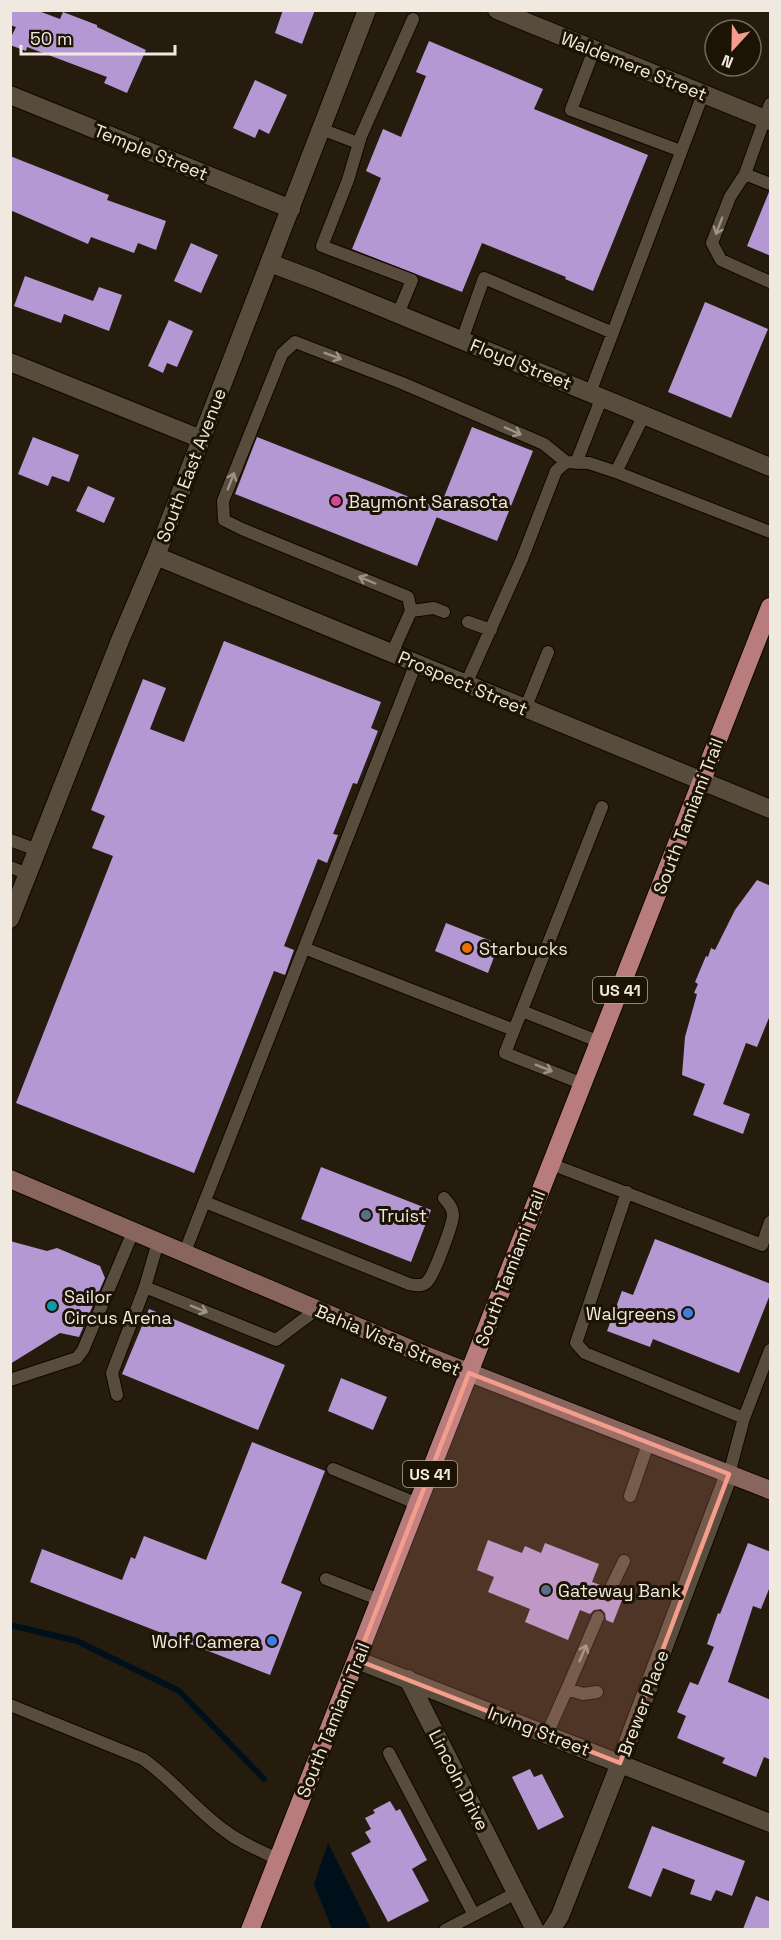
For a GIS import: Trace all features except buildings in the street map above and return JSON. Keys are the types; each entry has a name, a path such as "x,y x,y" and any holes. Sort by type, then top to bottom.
{"main road":[{"name":"South Tamiami Trail","path":"250,1929 771,607"}],"street":[{"name":"South East Avenue","path":"10,919 19,871 37,850 156,556 367,10"},
{"name":"Waldemere Street","path":"496,10 703,94 769,115"},
{"name":"Temple Street","path":"10,95 291,209"},
{"name":"Floyd Street","path":"270,263 771,467"},
{"path":"10,362 201,440"},
{"name":"Prospect Street","path":"156,556 771,810"},
{"name":"Bahia Vista Street","path":"10,1179 469,1373 771,1490"},
{"name":"Brewer Place","path":"551,1929 560,1916 620,1763 729,1474"},
{"path":"357,1660 408,1679"},
{"name":"Irving Street","path":"408,1679 771,1823"},
{"name":"Lincoln Drive","path":"408,1679 535,1929"}],"lane":[{"path":"398,314 412,280 322,246 348,180 358,143 413,19"},
{"path":"594,50 571,110 681,151"},
{"path":"466,684 522,559 556,471 571,462 596,395 613,333 703,94"},
{"path":"769,115 745,174 730,197 712,243 721,260 771,282"},
{"path":"321,129 358,143"},
{"path":"745,174 771,184"},
{"path":"462,340 484,278 613,333"},
{"path":"392,653 411,611 408,597 224,520 223,501 282,354 295,342 402,383 544,444 571,462 589,463 616,472 771,532"},
{"path":"616,472 644,415"},
{"path":"411,611 434,608 444,612"},
{"path":"468,622 490,630"},
{"path":"525,709 548,652"},
{"path":"184,1254 416,663"},
{"path":"583,1084 505,1053 602,807"},
{"path":"10,840 37,850"},
{"path":"304,948 514,1030"},
{"path":"522,1011 600,1041"},
{"path":"551,1164 766,1246 771,1222"},
{"path":"627,1192 576,1343 585,1353 744,1418"},
{"path":"205,1202 409,1284 420,1286 427,1282 432,1274 453,1215 451,1206 444,1198"},
{"path":"10,1380 77,1358 83,1350 134,1232"},
{"path":"117,1395 112,1373 145,1287 158,1242"},
{"path":"145,1287 276,1340 316,1310"},
{"path":"729,1474 744,1418 771,1350"},
{"path":"630,1496 648,1444"},
{"path":"333,1469 418,1504"},
{"path":"608,1594 624,1561"},
{"path":"326,1579 380,1600"},
{"path":"547,1734 598,1617"},
{"path":"567,1689 583,1694 597,1692"},
{"path":"10,1705 143,1759 160,1771 222,1829 239,1841 278,1859"},
{"path":"389,1754 474,1915"},
{"path":"445,1929 516,1893"}],"highlighted area":[{"path":"469,1373 729,1474 620,1763 357,1660"}],"water":[{"path":"328,1843 371,1929 332,1929 314,1884"}],"waterway":[{"path":"10,1625 77,1641 179,1691 264,1779"}],"place":[{"name":"Baymont Sarasota","path":"336,501"},
{"name":"Starbucks","path":"467,948"},
{"name":"Truist","path":"366,1215"},
{"name":"Sailor Circus Arena","path":"52,1306"},
{"name":"Walgreens","path":"688,1313"},
{"name":"Gateway Bank","path":"546,1590"},
{"name":"Wolf Camera","path":"272,1641"}]}
